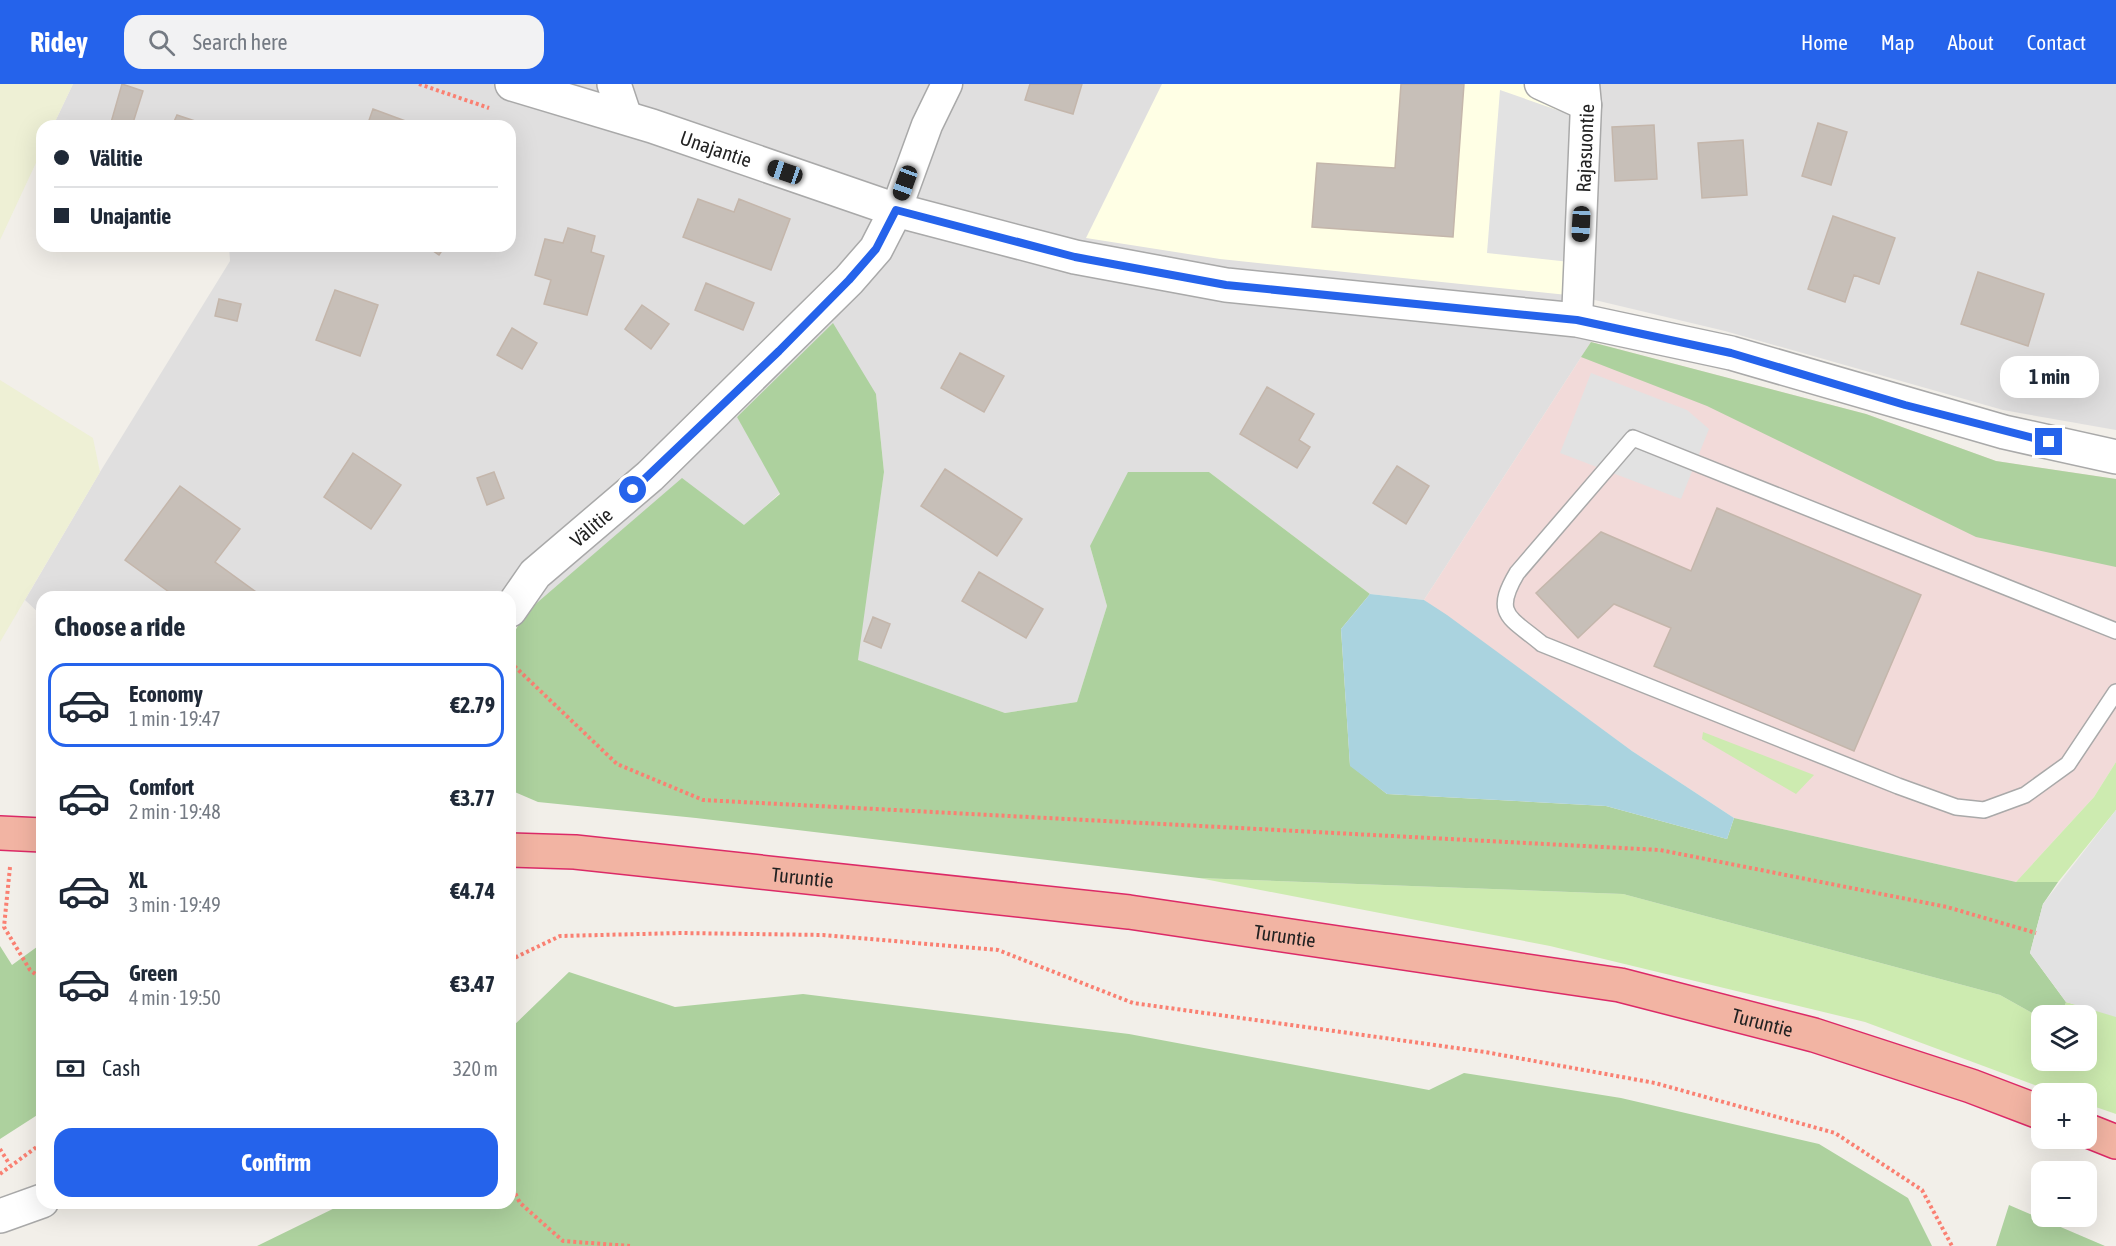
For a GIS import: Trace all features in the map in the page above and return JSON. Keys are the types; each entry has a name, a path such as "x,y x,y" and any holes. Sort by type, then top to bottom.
{"highway":[{"name":"Turuntie","path":"516,850 575,852 1129,912 1620,985 1814,1035 1971,1086 2031,1109"},
{"path":"2097,1134 2116,1142"}],"street":[{"name":"Unajantie","path":"512,84 625,117 896,210 1075,257 1226,285 1577,320 1731,353 2004,432 2116,457"},
{"path":"614,84 625,117"},
{"path":"896,210 927,125 947,84"},
{"path":"1540,84 1585,94"},
{"name":"Rajasuontie","path":"1577,320 1585,94"},
{"name":"Välitie","path":"516,601 535,574 650,476 849,280 876,249 896,210"},
{"path":"0,1216 36,1203"}],"lane":[{"path":"2116,631 1633,438 1517,573 1506,591 1504,602 1508,615 1542,644 1956,807 1984,810 2025,795 2067,764 2116,692"}],"path":[{"path":"516,668 617,764 703,800 1660,850 1947,907 2036,933"},
{"path":"18,834 4,927 30,970 36,974"},
{"path":"516,957 560,936 670,933 823,934 999,950 1133,1004 1485,1052 1655,1083 1835,1133 1922,1190 1952,1246"},
{"path":"0,1174 36,1147"},
{"path":"0,1149 10,1165"},
{"path":"516,1195 520,1203 563,1241 630,1246"}],"shaded area":[{"path":"0,84 73,84 56,120 36,120 36,163 0,240"},
{"path":"73,84 2116,84 2116,430 2003,410 1725,331 1578,296 1577,320 1591,342 1424,600 1370,594 1209,472 1090,546 1107,606 1077,702 1005,713 857,660 884,472 876,394 737,416 780,493 745,525 524,614 516,604 516,591 36,591 36,610 25,600 100,472 230,261 229,252 516,252 516,120 56,120"},
{"path":"1162,84 1540,84 1586,105 1577,296 1220,259 1086,238"},
{"path":"1500,90 1580,118 1570,262 1487,253"},
{"path":"1591,342 1866,414 1996,461 2116,479 2116,762 2094,797 2016,882 1734,818 1632,751 1424,600"},
{"path":"1591,373 1687,410 1709,429 1681,499 1560,453"},
{"path":"0,380 93,438 100,472 0,642"},
{"path":"2116,810 2116,1017 2097,1011 2097,1005 2076,1005 2066,1002 2030,953 2043,904"}],"green space":[{"path":"833,323 876,394 884,472 858,660 1005,713 1077,702 1107,606 1090,546 1128,472 1209,472 1370,594 1341,629 1350,765 1387,794 1606,806 1727,839 1734,818 2016,882 2058,882 2043,904 2030,953 2066,1002 2065,1005 2031,1005 2031,1012 2000,995 1623,894 1199,878 696,818 538,802 516,793 516,629 524,614 682,478 744,525 780,494 737,417"},
{"path":"1591,342 1866,414 1996,461 2116,479 2116,567 1976,537 1707,406 1581,357"},
{"path":"1703,732 1814,775 1796,794 1702,739"},
{"path":"2116,762 2116,810 2058,882 2016,882 2094,797"},
{"path":"1199,878 1623,894 2000,995 2031,1012 2031,1071 2097,1071 2097,1011 2116,1016 2116,1114 2097,1107 2097,1083 2031,1084 1865,1022 1550,946"},
{"path":"0,946 12,965 36,948 36,1116 0,1139"},
{"path":"569,972 675,1007 803,994 1129,1034 1429,1090 1464,1073 1621,1098 1819,1144 1908,1198 1932,1246 257,1246 333,1209 516,1209 516,1023"},
{"path":"2009,1205 2031,1214 2031,1227 2061,1227 2105,1246 1996,1246"}],"water":[{"path":"1370,594 1424,600 1447,615 1632,751 1734,818 1727,839 1606,806 1387,794 1350,766 1341,629"}],"building":[{"path":"122,84 143,91 134,120 112,120"},
{"path":"1030,84 1082,84 1073,114 1025,100"},
{"path":"1401,84 1464,84 1453,237 1312,227 1317,163 1395,168"},
{"path":"373,109 403,120 369,120"},
{"path":"177,115 192,120 175,120"},
{"path":"1818,123 1847,132 1831,185 1802,176"},
{"path":"1654,125 1657,179 1615,181 1612,127"},
{"path":"1743,140 1747,195 1702,198 1698,143"},
{"path":"698,199 734,212 739,199 790,219 771,270 683,237"},
{"path":"1833,216 1895,238 1879,284 1854,275 1845,302 1808,289"},
{"path":"568,228 595,236 591,252 604,256 587,315 544,304 551,280 535,275 545,239 563,243"},
{"path":"1978,272 2044,294 2028,346 1961,324"},
{"path":"706,283 754,303 743,330 695,310"},
{"path":"335,290 378,305 360,356 316,340"},
{"path":"219,299 241,304 237,321 215,316"},
{"path":"642,305 669,324 651,349 625,329"},
{"path":"512,328 537,343 522,369 497,355"},
{"path":"960,353 1004,376 984,412 941,388"},
{"path":"1267,387 1314,414 1299,440 1310,447 1297,468 1240,434"},
{"path":"353,453 401,485 371,529 324,497"},
{"path":"1397,466 1429,486 1406,524 1373,503"},
{"path":"945,469 1022,519 997,556 921,506"},
{"path":"494,472 504,498 487,505 477,478"},
{"path":"180,486 240,529 215,562 255,591 168,591 125,560"},
{"path":"1717,508 1921,595 1854,751 1654,666 1671,628 1614,604 1578,638 1536,593 1601,532 1691,571"},
{"path":"979,572 1043,609 1026,638 962,601"},
{"path":"873,617 890,624 881,648 864,641"}],"route":[{"path":"633,490 779,351 849,280 876,249 896,210 1075,257 1226,285 1577,320 1731,353 1905,405 2049,442"}]}
